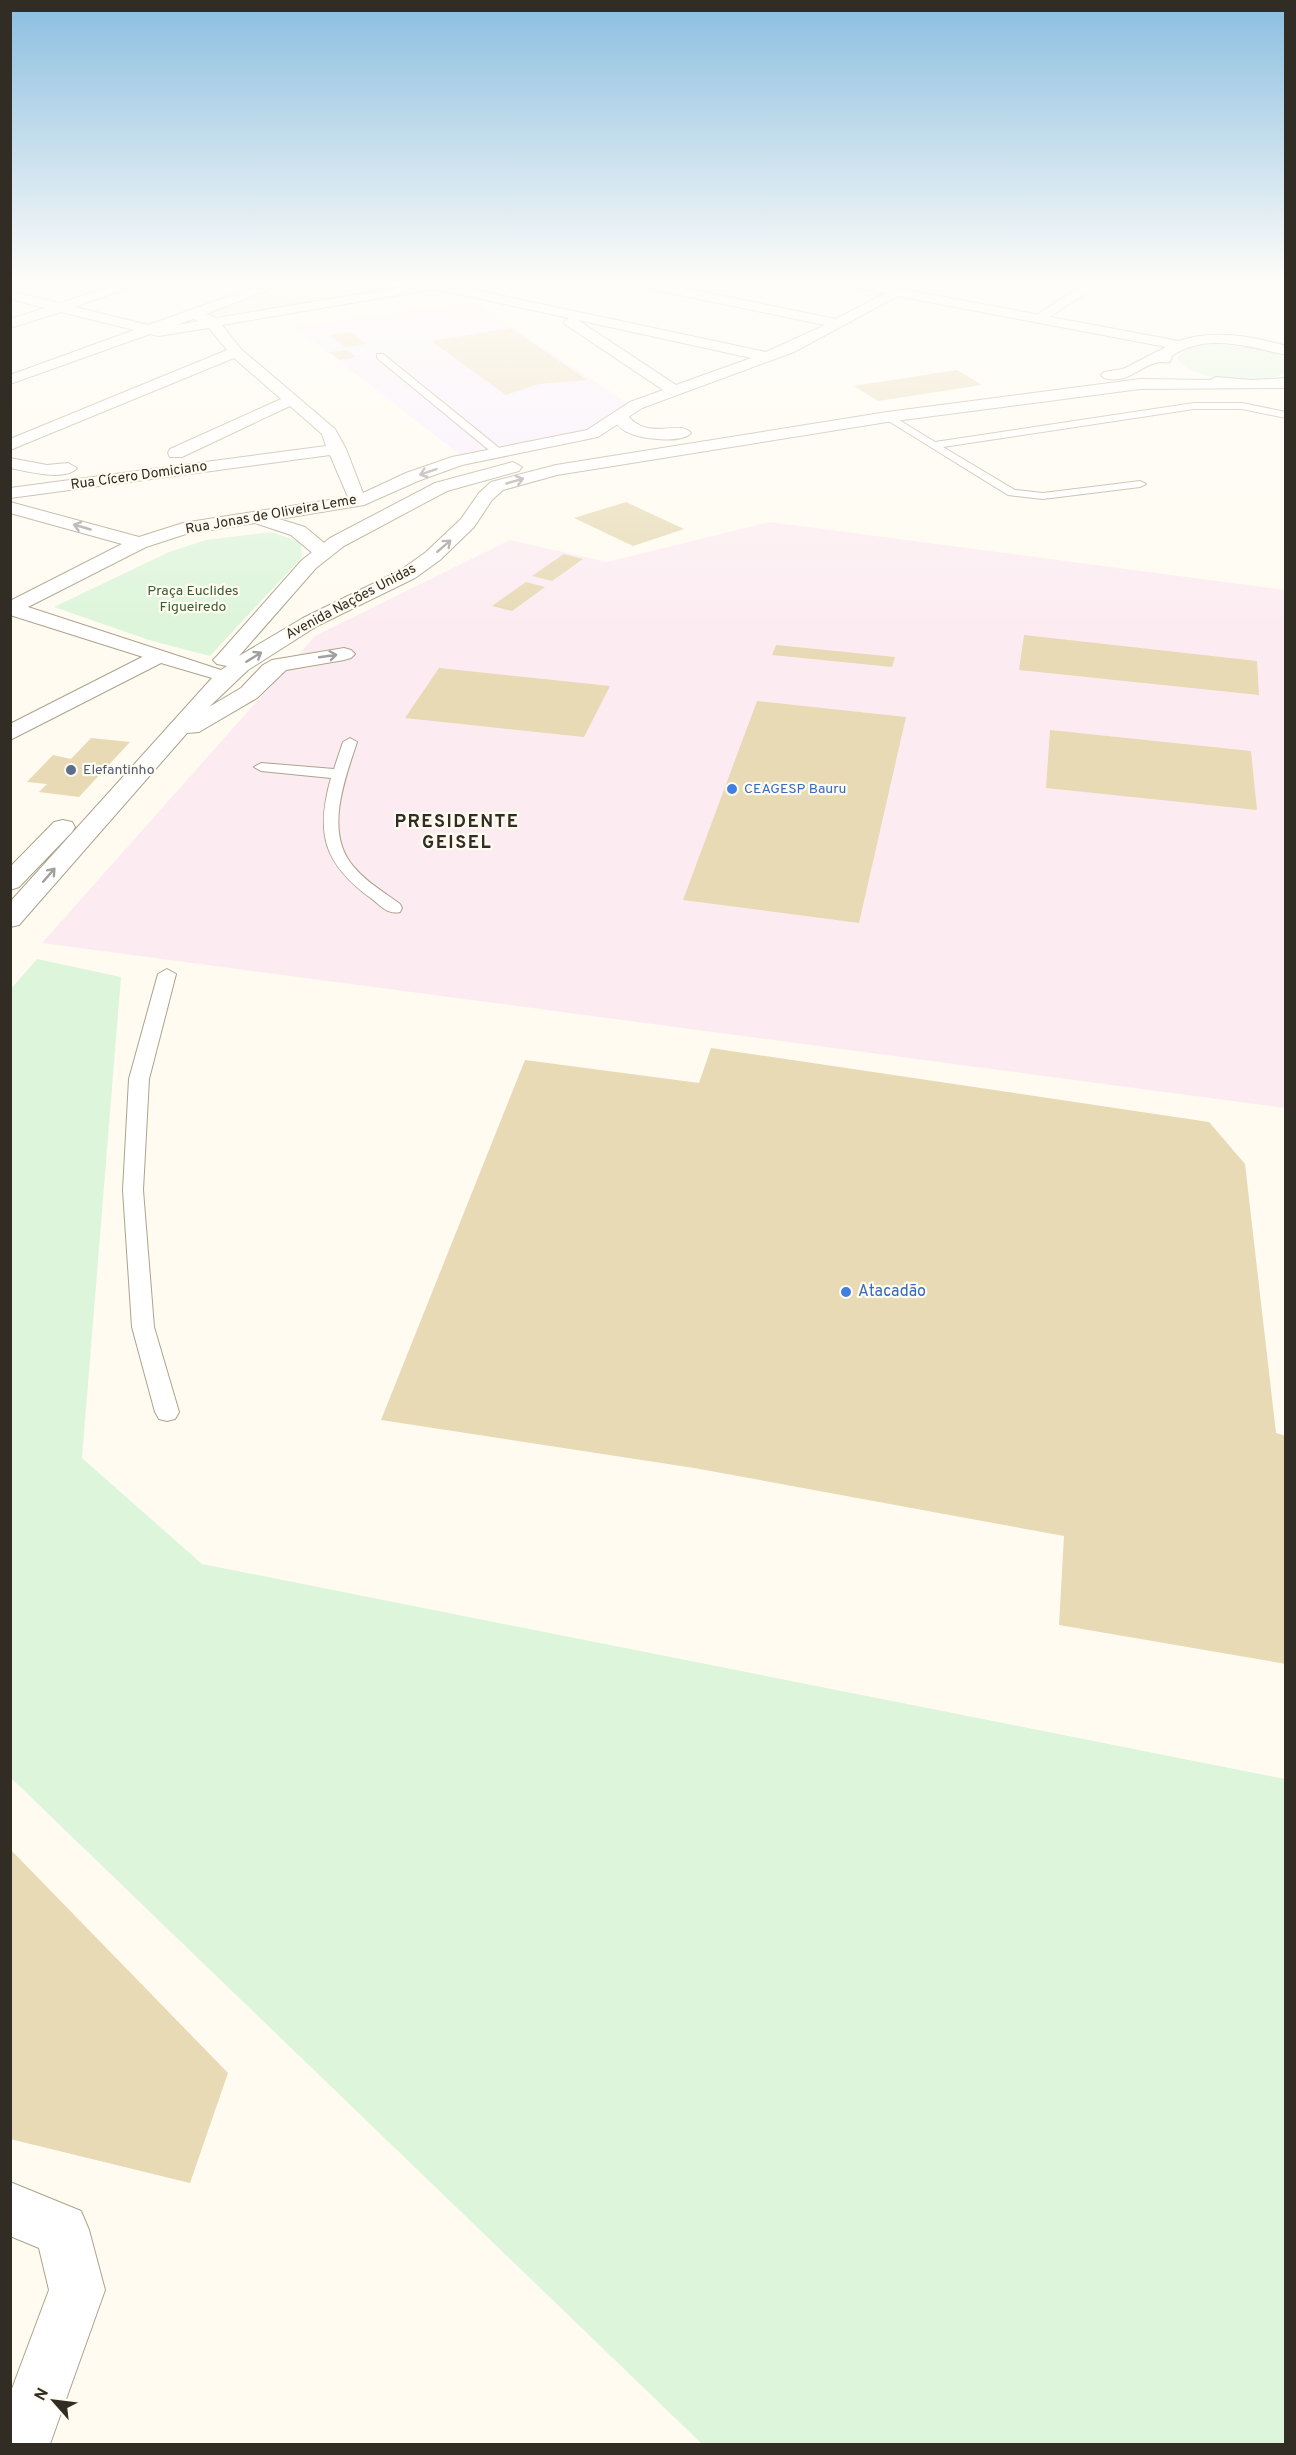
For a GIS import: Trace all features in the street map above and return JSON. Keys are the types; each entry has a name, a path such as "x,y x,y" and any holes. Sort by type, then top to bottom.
{"street":[{"path":"10,445 116,400"},
{"path":"235,445 170,454 292,400"},
{"path":"294,400 329,432 358,501"},
{"path":"454,503 498,454 592,434 636,405 651,400"},
{"path":"498,454 595,448 917,400"},
{"name":"Avenida Nações Unidas","path":"10,882 254,629 316,558 378,519 406,506 454,503 497,486 556,470 887,417 1021,400"},
{"path":"619,415 624,425 638,432 657,434 709,431"},
{"path":"306,435 329,432"},
{"path":"454,503 595,448"},
{"name":"Rua Cícero Domiciano","path":"10,493 338,449"},
{"name":"Rua Jonas de Oliveira Leme","path":"11,608 139,543 183,530 261,519 358,501 435,469 498,454"},
{"path":"10,464 47,470 131,460"},
{"name":"Avenida Nações Unidas","path":"10,919 212,690 240,665 310,622 358,596 408,574 454,537 454,503"},
{"path":"10,507 139,543"},
{"path":"297,512 378,519"},
{"path":"261,519 298,531 316,558 296,583 298,593 312,598 358,596"},
{"path":"11,608 212,672"},
{"path":"169,740 249,693 280,664 344,654"},
{"path":"10,733 159,656"},
{"path":"10,2210 62,2230 77,2289 21,2445"}],"lane":[{"path":"432,400 498,454"},
{"path":"934,445 1194,406 1242,406 1286,415"},
{"path":"887,417 1012,493 1043,496 1140,484"},
{"path":"350,742 332,794 332,840 343,866 394,908"},
{"path":"261,767 339,774"},
{"path":"167,974 151,1026 140,1079 132,1190 143,1328 167,1412"}],"shaded area":[{"path":"389,400 623,400 628,403 596,427 577,433 491,447 463,457"},
{"name":"CEAGESP Bauru","path":"770,522 1285,590 1285,1108 42,943 315,636 510,540 607,562"}],"green space":[{"name":"Praça Euclides Figueiredo","path":"271,532 301,542 302,557 210,656 152,641 54,607 169,552 206,540"},
{"path":"37,959 121,977 82,1458 202,1564 1285,1779 1285,2444 702,2444 11,1778 10,990"}],"building":[{"path":"626,502 684,529 633,546 574,518"},
{"path":"564,554 583,559 552,581 532,576"},
{"path":"526,582 545,587 512,611 492,606"},
{"path":"1024,635 1257,661 1259,695 1019,670"},
{"path":"776,645 895,657 892,667 772,655"},
{"path":"439,668 610,686 584,737 405,718"},
{"path":"757,701 906,717 859,923 683,900"},
{"path":"1050,730 1251,751 1257,810 1046,788"},
{"name":"Elefantinho","path":"91,738 130,742 79,797 39,792 47,784 27,782 53,755 71,759"},
{"name":"Atacadão","path":"711,1048 1209,1122 1245,1164 1276,1433 1286,1436 1286,1664 1059,1625 1064,1536 694,1468 381,1420 525,1060 699,1083"},
{"path":"10,1849 228,2073 190,2183 10,2139"}],"place":[{"name":"Elefantinho","path":"71,770"},
{"name":"CEAGESP Bauru","path":"732,789"},
{"name":"Atacadão","path":"846,1292"}],"district":[{"name":"PRESIDENTE GEISEL","path":"457,832"}]}
